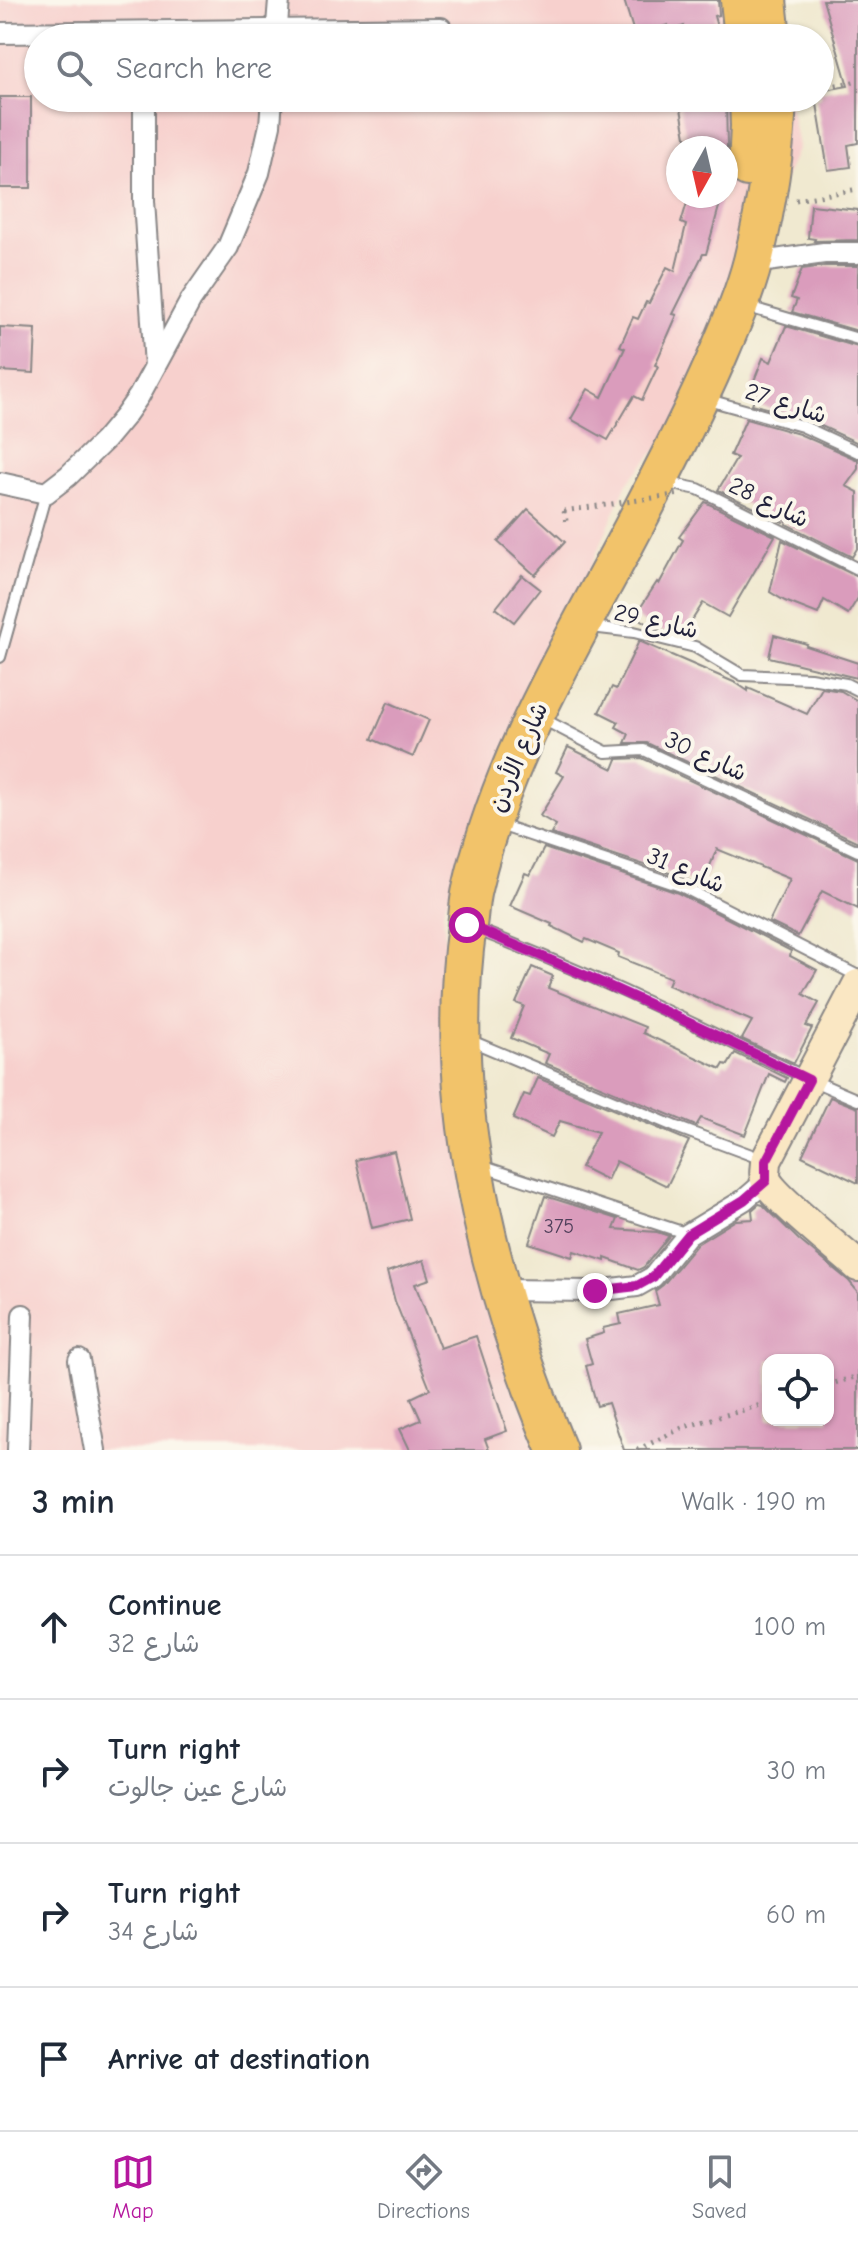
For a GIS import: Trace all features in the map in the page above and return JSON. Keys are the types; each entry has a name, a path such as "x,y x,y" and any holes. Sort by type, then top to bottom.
{"highway":[{"path":"740,0 743,24"},
{"path":"767,0 770,24"},
{"name":"شارع الأردن","path":"533,1450 492,1335 468,1249 450,1160 438,1005 447,889 459,839 498,739 649,447 711,314 740,221 748,170 750,112"},
{"name":"شارع الأردن","path":"557,1450 499,1290 473,1163 460,1037 461,968 471,893 491,822 534,715 581,626 669,488 699,397 753,263 773,160 776,112"}],"street":[{"path":"277,24 279,0"},
{"path":"0,33 24,33"},
{"path":"144,112 144,201 155,366"},
{"path":"0,483 46,493 105,440 139,396 191,300 228,247 259,173 271,112"},
{"path":"753,263 824,253 858,253"},
{"path":"499,1290 595,1291 637,1286 653,1277 688,1234 744,1200 766,1171 858,985"},
{"path":"766,1171 785,1201 858,1266"},
{"path":"18,1450 23,1315"},
{"path":"79,1360 95,1450"}],"lane":[{"path":"739,304 858,339"},
{"name":"شارع 27","path":"699,397 802,426 858,452"},
{"name":"شارع 28","path":"669,488 698,489 858,569"},
{"path":"0,657 46,493"},
{"name":"شارع 29","path":"581,626 634,632 695,647 742,675 810,678 846,684 858,690"},
{"name":"شارع 30","path":"534,715 606,752 644,750 858,851"},
{"name":"شارع 31","path":"491,822 681,886 858,976"},
{"path":"467,925 557,961 858,1100"},
{"path":"460,1037 676,1127 766,1171"},
{"path":"473,1163 688,1234"}],"path":[{"path":"834,85 858,81"},
{"path":"764,206 858,189"},
{"path":"567,525 564,511 669,488"},
{"path":"834,1383 858,1376"},
{"path":"637,1450 684,1427 762,1405"}],"shaded area":[{"path":"0,0 771,0 775,24 24,24 24,112 792,112 798,147 726,320 695,406 627,483 443,910 466,1245 548,1450 0,1450"}],"building":[{"path":"624,0 718,0 719,15 714,16 716,24 631,24"},
{"path":"823,0 858,0 858,143 848,145 851,167 828,170 818,112 834,112 834,88 848,86 834,38 834,24 830,24"},
{"path":"0,97 24,97 24,112 31,112 31,188 0,188"},
{"path":"682,112 726,112 727,136 686,136"},
{"path":"811,205 858,210 858,240 814,241 808,238"},
{"path":"685,208 719,208 706,254 703,254 673,314 677,315 642,400 634,396 608,440 571,419 588,389 602,397 625,348 620,346 633,317 638,319 646,302 649,303 667,267 675,271 686,225 681,223"},
{"path":"858,266 858,331 792,312 797,300 791,298 802,269"},
{"path":"786,326 858,347 858,443 804,418 752,404 756,394 750,391 763,358 771,362"},
{"path":"0,327 36,329 34,373 0,371"},
{"path":"746,419 799,434 858,460 858,469 846,486 858,492 858,547 852,557 786,524 788,514 783,522 718,490 737,458 730,455"},
{"path":"705,502 775,536 728,617 703,603 682,636 646,627 647,624 635,616 657,582 659,584 683,540 679,537"},
{"path":"528,509 565,542 535,575 498,542"},
{"path":"782,540 858,577 858,598 848,614 824,600 818,614 770,592"},
{"path":"522,575 540,589 514,622 496,608"},
{"path":"774,635 858,663 857,678 769,657"},
{"path":"639,641 748,691 748,688 807,714 822,688 841,691 858,701 858,842 647,743 625,743 629,734 616,727 619,722 599,712 612,687 616,689"},
{"path":"388,702 429,720 413,757 372,739"},
{"path":"568,747 613,769 617,759 642,758 858,859 858,909 822,891 798,936 769,922 790,879 717,849 701,887 684,878 551,834 556,825 540,816 564,776 556,772"},
{"path":"544,848 678,893 791,951 790,956 817,970 803,994 819,1003 806,1026 812,1028 794,1063 742,1039 752,1021 668,985 671,978 618,957 619,953 586,939 584,942 510,906 525,873 530,875"},
{"path":"532,967 553,976 548,988 645,1027 643,1033 721,1069 724,1064 728,1065 735,1053 787,1078 785,1082 769,1074 745,1135 701,1118 696,1126 545,1063 549,1054 511,1038 524,1006 516,1003"},
{"path":"538,1078 689,1141 667,1186 616,1161 607,1180 581,1167 598,1132 560,1121 552,1137 513,1119 524,1094 530,1096"},
{"path":"830,1097 858,1108 858,1183 802,1156"},
{"path":"394,1151 410,1219 372,1228 356,1160"},
{"path":"545,1196 618,1219 614,1229 657,1232 669,1236 644,1267 638,1270 574,1251 572,1257 529,1243"},
{"path":"759,1204 763,1205 858,1292 858,1450 624,1450 608,1403 597,1406 586,1366 592,1364 585,1339 604,1333 603,1328 621,1324 619,1314 659,1305 655,1291 697,1244 736,1220 753,1219 752,1210"},
{"path":"424,1260 430,1279 415,1284 440,1348 476,1336 507,1431 485,1439 489,1450 410,1450 400,1429 421,1420 411,1398 430,1389 395,1301 387,1272"}],"route":[{"path":"467,925 557,961 809,1080 766,1161 766,1181 744,1200 688,1234 653,1277 637,1286 595,1291"}]}
